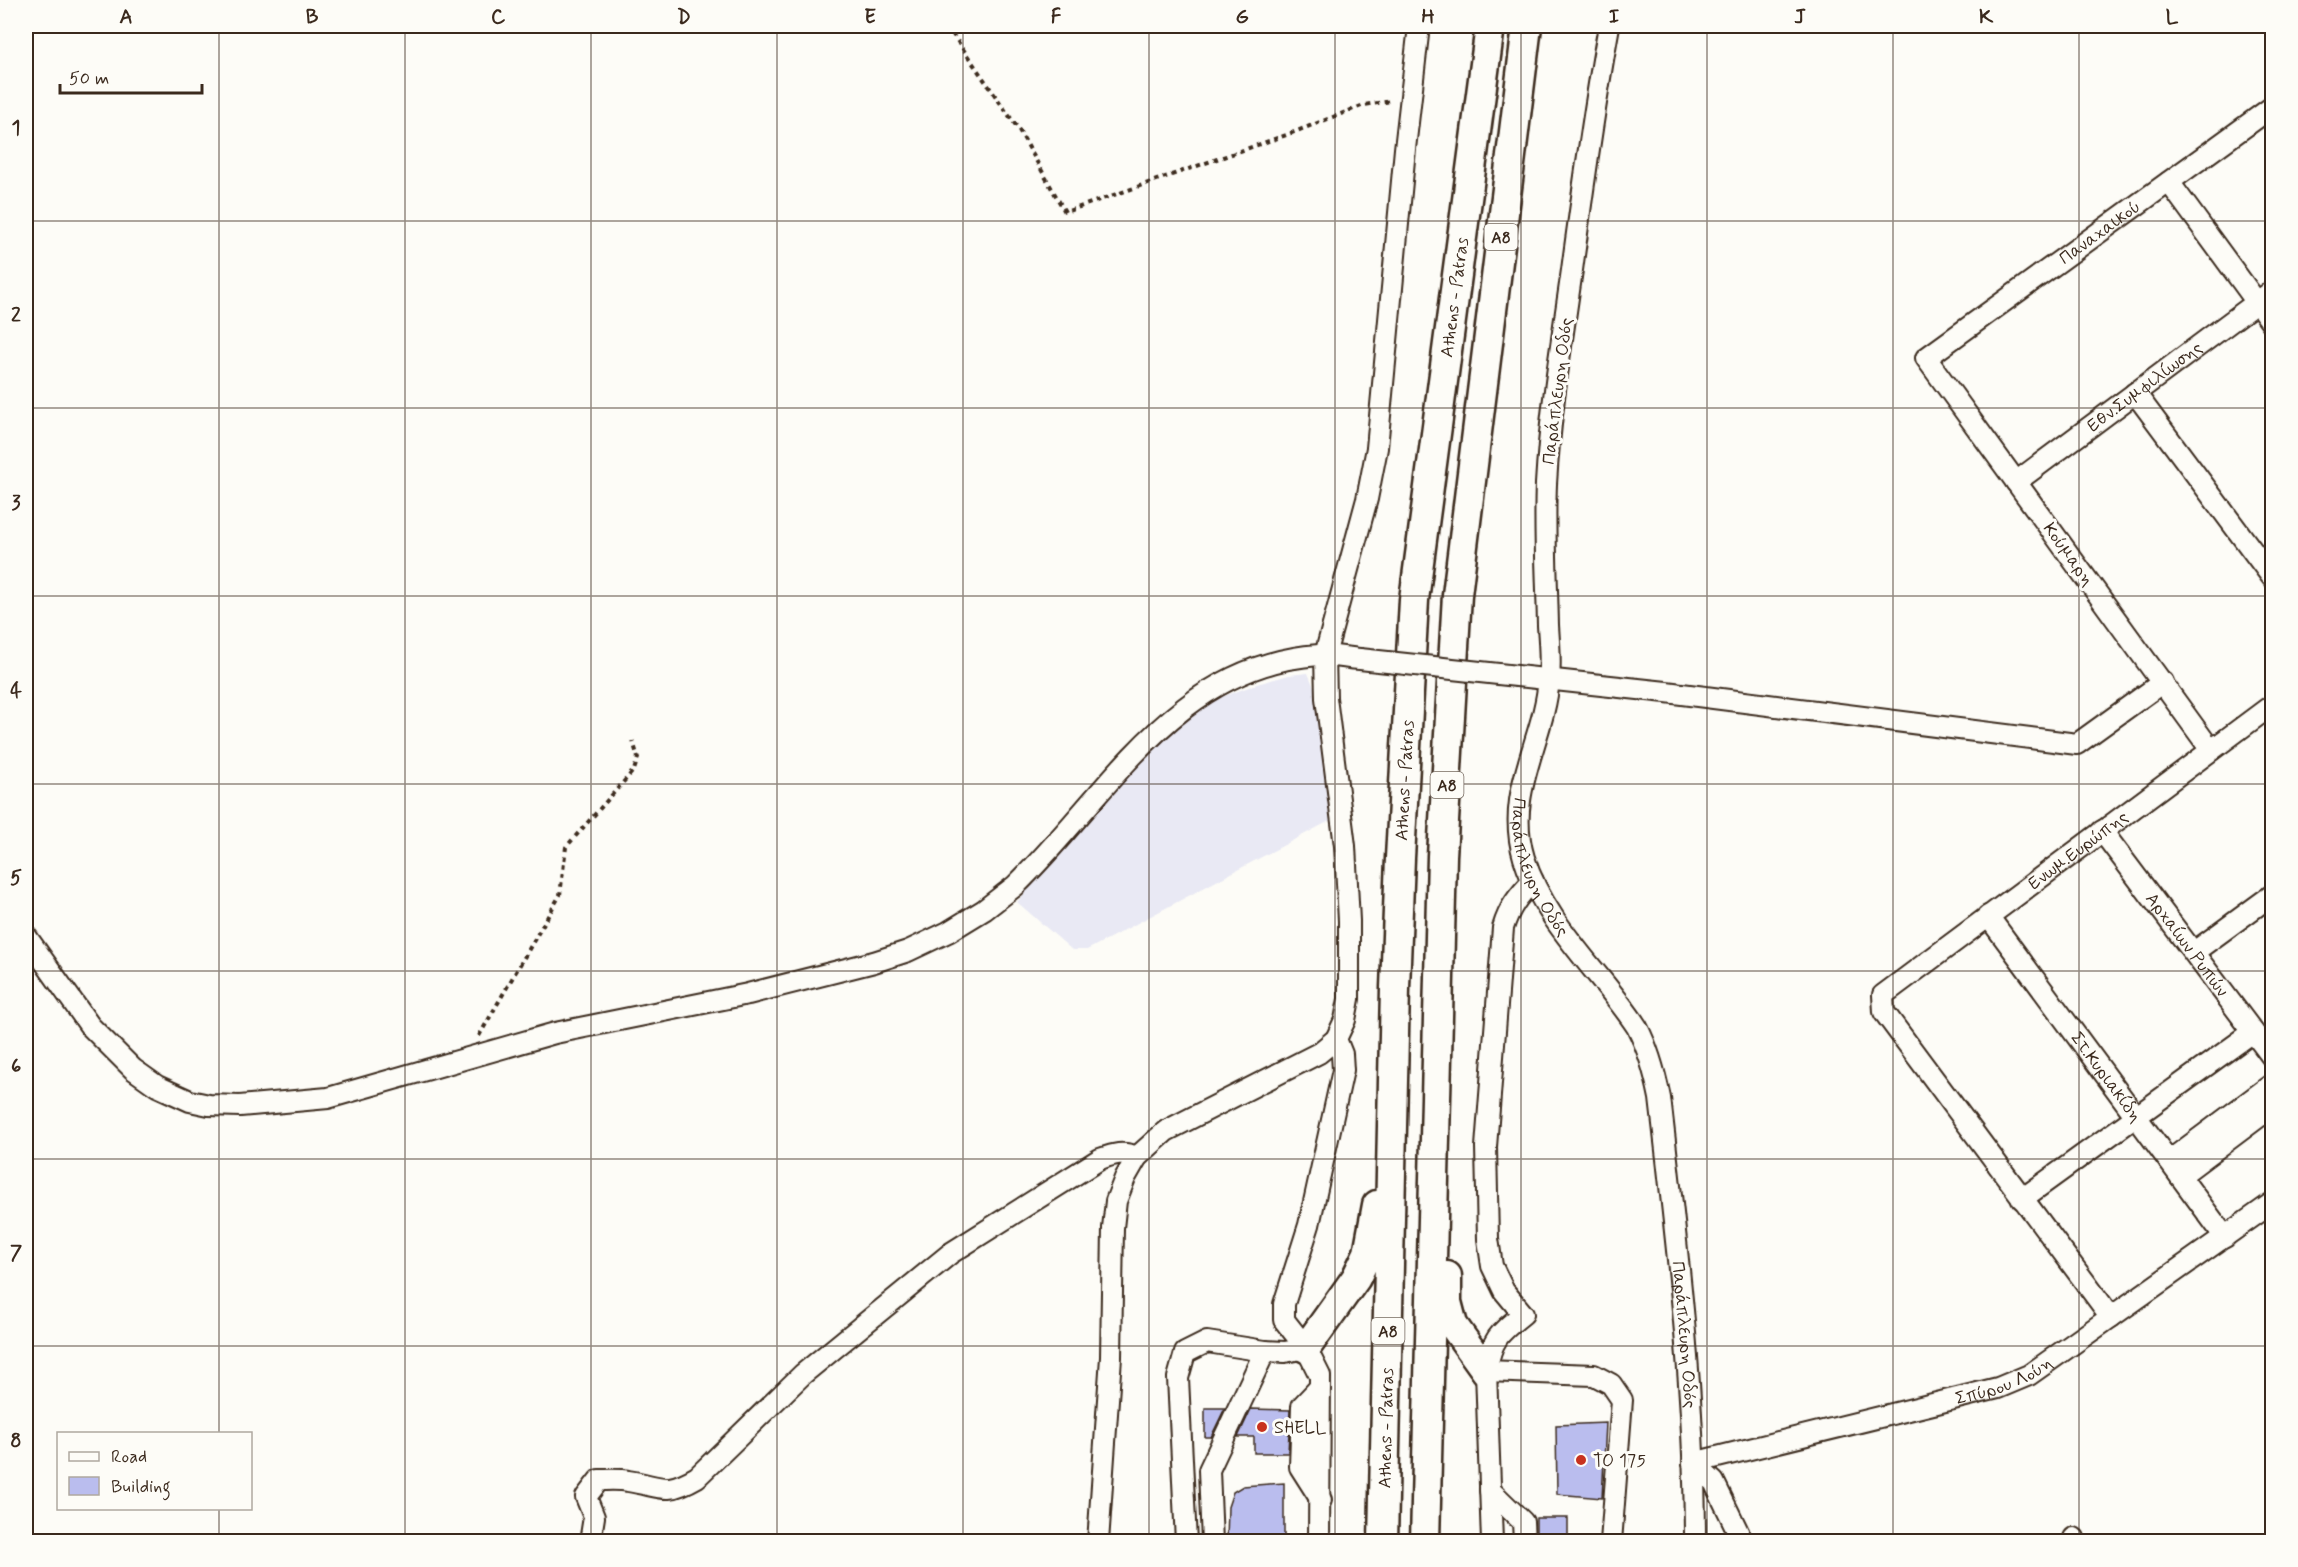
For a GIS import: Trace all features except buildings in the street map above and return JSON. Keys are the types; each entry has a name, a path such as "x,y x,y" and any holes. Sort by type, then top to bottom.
{"highway":[{"name":"Athens - Patras","path":"1383,1542 1400,858 1414,600 1490,26"},
{"name":"Α8","path":"1425,1542 1442,856 1456,596 1527,26"},
{"path":"1306,1348 1356,1278 1368,1253 1392,1120"},
{"path":"1435,1123 1447,1240 1447,1302 1454,1325 1486,1371"}],"street":[{"path":"1098,1542 1111,1357 1113,1228 1116,1201 1122,1185 1137,1157 1166,1131 1319,1053 1336,1039 1345,1020 1349,999 1349,921 1345,846 1326,698 1325,655 1367,499 1377,448 1419,26"},
{"name":"Παράπλευρη Οδός","path":"1609,26 1596,95 1551,420 1544,540 1550,678 1544,708 1522,780 1518,810 1519,831 1523,856 1533,881 1557,921 1637,1027 1647,1047 1655,1072 1683,1294 1689,1373 1695,1542"},
{"name":"Παναχαικού","path":"1926,358 2272,107"},
{"path":"2169,182 2265,297 2272,323"},
{"name":"Εθν.Συμφιλίωσης","path":"2016,482 2265,297"},
{"name":"Κούμαρη","path":"1926,358 2211,750"},
{"path":"2136,393 2272,577"},
{"path":"26,936 82,1016 120,1058 157,1086 177,1097 198,1104 240,1106 328,1098 555,1033 748,994 810,979 883,959 933,940 984,910 1015,886 1145,742 1192,701 1227,680 1255,668 1286,660 1325,655 1550,678 2077,744 2163,682"},
{"name":"Ενωμ.Ευρώπης","path":"2022,1198 1884,1012 1883,995 2272,705"},
{"name":"Αρχαίων Ρυπών","path":"2102,831 2272,1057"},
{"path":"1492,1542 1486,1371 1491,1348 1496,1339 1523,1314 1504,1291 1492,1266 1488,1239 1486,1147 1503,928 1507,913 1517,897 1533,881"},
{"path":"2194,952 2272,895"},
{"name":"Στ.Κυριακίδη","path":"1988,916 2225,1237"},
{"path":"2111,1317 2022,1198 2253,1032"},
{"path":"1319,1542 1320,1376 1306,1348 1284,1320 1284,1304 1309,1225 1343,1070 1342,1054 1336,1039"},
{"path":"2175,1168 2272,1084"},
{"path":"2175,1168 2272,1107"},
{"path":"590,1542 594,1517 586,1497 599,1480 626,1480 663,1489 680,1487 697,1477 803,1374 951,1253 1100,1159 1126,1153 1137,1157"},
{"name":"Σπύρου Λούη","path":"1693,1463 1998,1388 2029,1375 2272,1203"},
{"path":"1186,1542 1178,1378 1185,1353 1207,1342 1265,1351 1285,1352 1306,1348"},
{"path":"1212,1542 1209,1470 1265,1351"},
{"path":"1486,1371 1594,1376 1611,1384 1622,1400 1611,1542"},
{"path":"1693,1463 1714,1482 1743,1542"},
{"path":"1490,1490 1523,1522 1524,1542"}],"path":[{"path":"947,26 1019,130 1065,212 1289,134 1364,105 1411,98"},
{"path":"467,1057 560,895 566,847 634,770 638,758 633,741"}],"shaded area":[{"path":"1308,673 1317,695 1337,817 1087,950 1072,950 1017,902 1148,750 1191,715 1219,698 1257,684 1289,675"}],"place":[{"name":"SHELL","path":"1262,1427"},
{"name":"TO 175","path":"1581,1460"}]}
